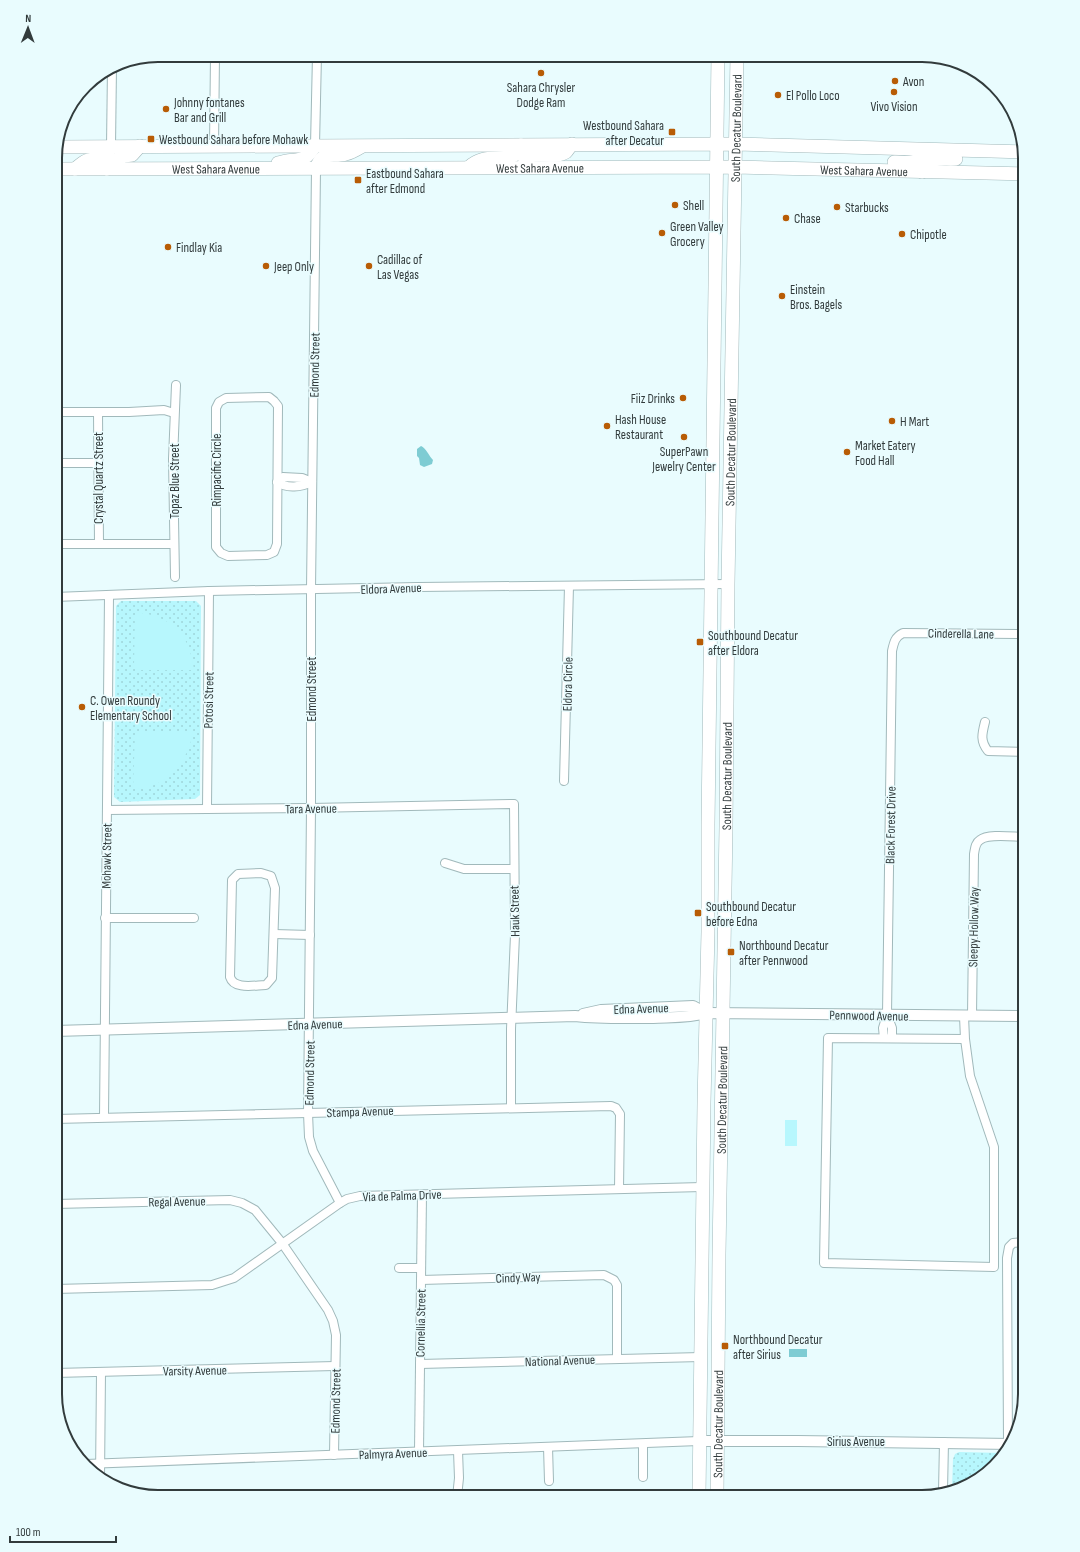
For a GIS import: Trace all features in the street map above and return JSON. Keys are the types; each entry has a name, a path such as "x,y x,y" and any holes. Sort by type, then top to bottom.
{"main road":[{"name":"South Decatur Boulevard","path":"717,1490 719,1240 714,1013 708,932 708,823 718,62"},
{"name":"South Decatur Boulevard","path":"699,1490 702,1187 725,878 728,584 737,62"},
{"path":"524,168 525,160 531,156 552,155 565,152 572,144"},
{"name":"West Sahara Avenue","path":"63,146 736,144 1018,152"},
{"path":"259,168 287,160 304,159 311,153 315,145"},
{"path":"468,168 476,160 519,153 521,145"},
{"path":"75,169 88,160 103,156 109,152 111,146"},
{"path":"107,169 109,163 132,154 140,146"},
{"path":"316,169 320,160 325,156 345,155 365,146"},
{"path":"857,170 883,162 911,163 922,158 929,150"},
{"path":"922,172 928,164 934,160 956,160 977,151"},
{"name":"West Sahara Avenue","path":"62,169 736,167 1018,174"},
{"path":"715,310 719,323 723,365 725,368 732,371"},
{"path":"714,373 720,374 722,377 723,402 731,431"},
{"path":"713,481 730,480"},
{"path":"709,731 716,743 717,749 716,796 720,805 726,812"},
{"path":"708,823 714,825 716,829 718,866 725,878"},
{"path":"702,1187 709,1189 712,1197 712,1236 719,1240"}],"street":[{"path":"214,146 215,62"},
{"path":"315,145 317,62"},
{"path":"111,146 112,74"},
{"name":"Edmond Street","path":"316,169 311,590 312,808 308,1113 309,1137 313,1151 340,1203"},
{"name":"Topaz Blue Street","path":"175,577 173,459 176,385"},
{"name":"Rimpacific Circle","path":"269,397 278,406 277,482 277,544 274,552 267,555 228,556 221,553 216,547 216,408 219,402 226,398 269,397"},
{"path":"62,412 164,410 174,412"},
{"name":"Crystal Quartz Street","path":"98,412 99,544"},
{"path":"62,463 98,463"},
{"path":"277,482 283,477 302,478 312,482"},
{"path":"62,544 174,544"},
{"name":"Eldora Avenue","path":"62,597 418,587 728,584"},
{"name":"Eldora Circle","path":"564,781 569,586"},
{"name":"Potosi Street","path":"207,808 210,592"},
{"name":"Mohawk Street","path":"104,1117 109,596"},
{"name":"Cinderella Lane","path":"897,636 903,633 1018,634"},
{"name":"Black Forest Drive","path":"888,1038 892,1028 887,1015 892,651 897,636"},
{"path":"985,722 982,738 983,745 988,751 1018,752"},
{"name":"Tara Avenue","path":"107,810 514,804"},
{"name":"Hauk Street","path":"511,1107 515,935 514,804"},
{"name":"Sleepy Hollow Way","path":"888,1038 828,1038 824,1263 994,1267 994,1147 970,1076 965,1039 968,1016 974,854 975,846 979,840 986,836 1018,837"},
{"path":"445,863 464,869 514,869"},
{"path":"260,873 271,876 275,888 274,934 273,972 270,982 266,985 239,986 234,984 230,977 231,886 234,877 238,874 260,873"},
{"path":"105,918 194,918"},
{"path":"274,934 310,935"},
{"name":"Edna Avenue","path":"62,1031 104,1031 575,1016 601,1010 693,1006 714,1013"},
{"name":"Pennwood Avenue","path":"714,1013 1018,1016"},
{"path":"888,1038 965,1039"},
{"name":"Stampa Avenue","path":"62,1119 511,1107 610,1106 616,1108 620,1114 619,1189"},
{"name":"Via de Palma Drive","path":"62,1289 212,1285 234,1278 340,1203 347,1199 360,1196 702,1187"},
{"name":"Cornellia Street","path":"418,1452 422,1194"},
{"name":"Regal Avenue","path":"62,1204 230,1200 242,1203 255,1210 282,1243"},
{"name":"Edmond Street","path":"282,1243 328,1310 333,1321 336,1336 334,1455"},
{"path":"1010,1433 1007,1258 1009,1247 1013,1243 1018,1243"},
{"path":"399,1268 421,1268"},
{"name":"Cindy Way","path":"421,1280 604,1275 614,1280 617,1285 617,1359"},
{"name":"National Avenue","path":"420,1364 701,1357"},
{"name":"Varsity Avenue","path":"62,1374 335,1366"},
{"path":"100,1470 101,1372"},
{"name":"Sirius Avenue","path":"699,1441 944,1442 1004,1444"},
{"name":"Palmyra Avenue","path":"93,1464 548,1448 699,1441"},
{"path":"943,1488 944,1442"},
{"path":"642,1444 643,1477"},
{"path":"548,1448 549,1481"},
{"path":"458,1451 458,1490"}],"shaded area":[{"path":"421,446 433,460 432,464 424,467 420,465 419,458 417,456 417,449"},
{"path":"121,601 196,601 201,606 200,795 195,799 120,802 114,797 116,606"},
{"path":"135,612 148,614 159,618 169,623 176,629 183,636 188,646 192,657 194,670 137,670 134,667"},
{"path":"135,732 193,732 189,748 184,758 173,772 159,783 133,789"},
{"path":"785,1120 797,1120 797,1146 785,1146"},
{"path":"789,1349 807,1349 807,1357 789,1357"},
{"path":"959,1452 998,1453 981,1470 952,1485 953,1459 955,1454"},
{"path":"975,1470 980,1470 971,1476"}],"place":[{"name":"Sahara Chrysler Dodge Ram","path":"541,73"},
{"name":"Avon","path":"895,81"},
{"name":"Vivo Vision","path":"894,92"},
{"name":"El Pollo Loco","path":"778,95"},
{"name":"Johnny fontanes Bar and Grill","path":"166,109"},
{"name":"Westbound Sahara after Decatur","path":"672,132"},
{"name":"Westbound Sahara before Mohawk","path":"151,139"},
{"name":"Eastbound Sahara after Edmond","path":"358,180"},
{"name":"Shell","path":"675,205"},
{"name":"Starbucks","path":"837,207"},
{"name":"Chase","path":"786,218"},
{"name":"Green Valley Grocery","path":"662,233"},
{"name":"Chipotle","path":"902,234"},
{"name":"Findlay Kia","path":"168,247"},
{"name":"Jeep Only","path":"266,266"},
{"name":"Cadillac of Las Vegas","path":"369,266"},
{"name":"Einstein Bros. Bagels","path":"782,296"},
{"name":"Fiiz Drinks","path":"683,398"},
{"name":"H Mart","path":"892,421"},
{"name":"Hash House Restaurant","path":"607,426"},
{"name":"SuperPawn Jewelry Center","path":"684,437"},
{"name":"Market Eatery Food Hall","path":"847,452"},
{"name":"Southbound Decatur after Eldora","path":"700,642"},
{"name":"C. Owen Roundy Elementary School","path":"82,707"},
{"name":"Southbound Decatur before Edna","path":"698,913"},
{"name":"Northbound Decatur after Pennwood","path":"731,952"},
{"name":"Northbound Decatur after Sirius","path":"725,1346"}]}
